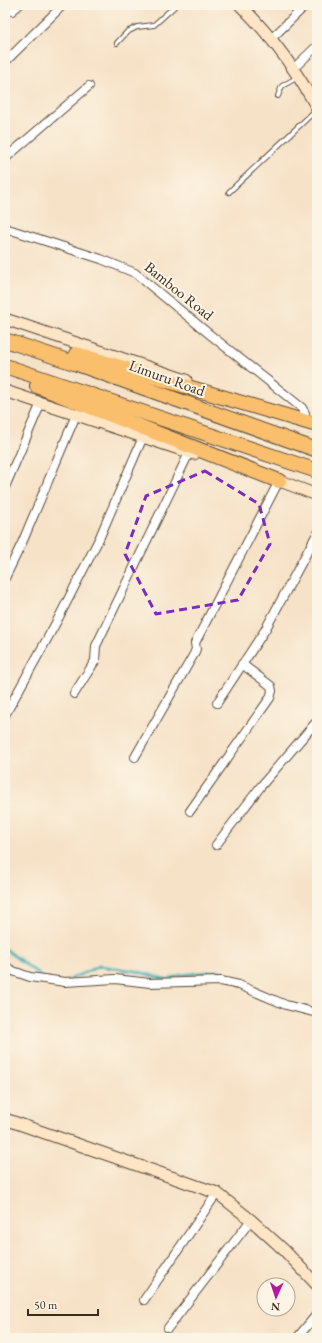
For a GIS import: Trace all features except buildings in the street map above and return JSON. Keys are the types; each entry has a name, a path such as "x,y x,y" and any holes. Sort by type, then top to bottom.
{"highway":[{"path":"5,333 313,423"},
{"name":"Limuru Road","path":"5,340 77,364 317,450"},
{"path":"5,366 317,471"},
{"path":"5,373 279,480"}],"street":[{"path":"5,62 63,5"},
{"path":"240,5 271,39 317,108"},
{"path":"271,39 306,5"},
{"path":"295,73 317,46"},
{"path":"5,160 89,86"},
{"name":"Bamboo Road","path":"5,228 101,259 135,273 302,408 313,423"},
{"path":"5,319 313,423"},
{"path":"5,391 189,453 279,480 317,495"},
{"path":"5,487 41,403"},
{"path":"5,578 22,543 76,415"},
{"path":"5,716 57,621 99,539 143,437"},
{"path":"74,694 95,661 96,646 189,453"},
{"path":"135,757 194,654 196,649 195,643 279,480"},
{"path":"217,703 265,630 317,534"},
{"path":"190,811 270,698 272,691 271,686 242,664"},
{"path":"216,844 261,786 317,721"},
{"path":"5,966 13,971 30,977 65,982 115,979 150,983 221,981 239,985 286,1005 317,1014"},
{"path":"5,1119 217,1193 284,1250 317,1285"},
{"path":"144,1300 217,1193"},
{"path":"168,1328 250,1220"},
{"path":"297,1338 317,1314"}],"lane":[{"path":"117,43 126,32 137,27 154,25 176,5"},
{"path":"278,96 282,86 295,73"},
{"path":"229,192 317,108"}],"highlighted area":[{"path":"205,471 259,504 270,544 238,600 156,614 125,554 146,496"}],"waterway":[{"path":"5,949 41,976"},
{"path":"71,979 99,966 136,971 168,980 181,975 219,971 248,985"}]}
